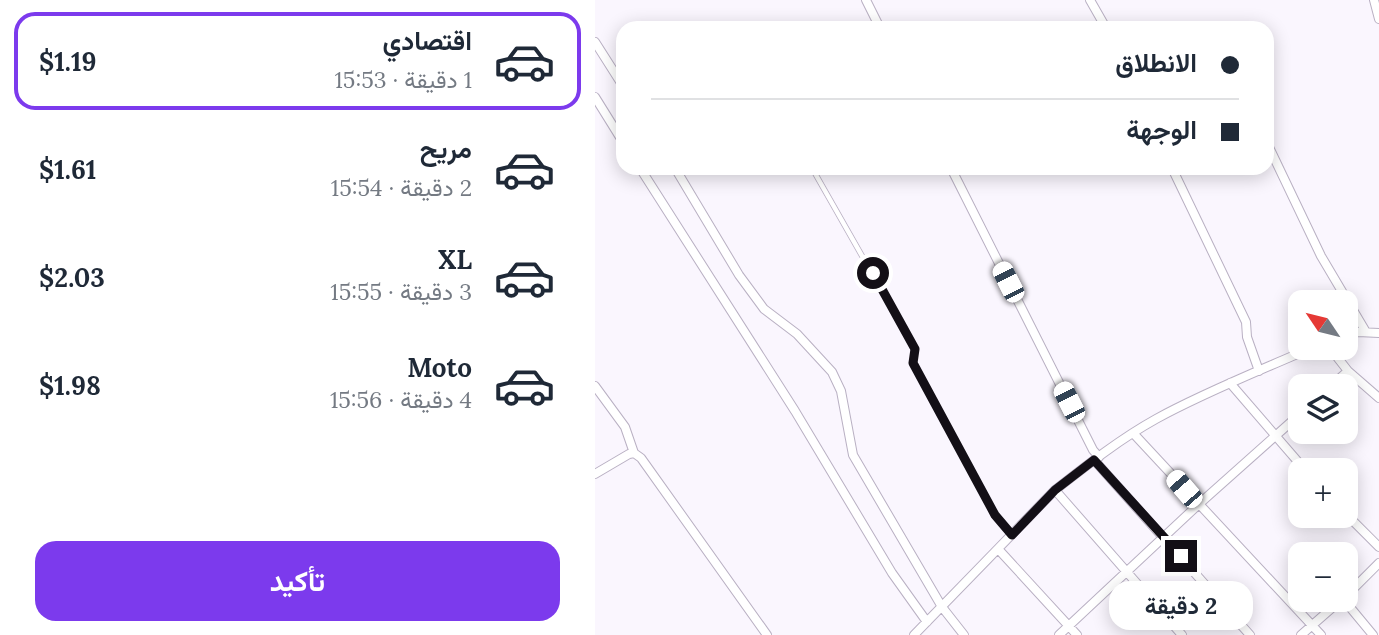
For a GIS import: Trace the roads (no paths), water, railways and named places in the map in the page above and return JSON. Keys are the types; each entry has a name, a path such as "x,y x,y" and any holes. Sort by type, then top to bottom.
{"street":[{"path":"866,0 876,21"},
{"path":"1090,0 1102,21"},
{"path":"1374,0 1379,19"},
{"path":"595,42 616,75"},
{"path":"595,97 616,131"},
{"path":"1274,158 1321,256 1366,332"},
{"path":"644,175 795,411 892,573 927,622"},
{"path":"679,175 739,275 764,309 797,334 832,372 841,391 853,455 942,607 964,635"},
{"path":"955,175 1096,458 1251,635"},
{"path":"1175,175 1246,322 1247,337 1259,371"},
{"path":"1358,333 1379,333"},
{"path":"914,635 1055,490 1096,458 1157,418 1288,358"},
{"path":"1339,360 1379,398"},
{"path":"1345,374 1348,371"},
{"path":"1230,383 1293,458"},
{"path":"595,386 625,427 634,453 641,458 672,499 767,635"},
{"path":"1059,635 1288,425"},
{"path":"1133,433 1321,635"},
{"path":"595,474 634,453"},
{"path":"1055,490 1182,635"},
{"path":"1358,526 1379,547"},
{"path":"999,550 1077,635"},
{"path":"1358,585 1379,563"},
{"path":"1301,635 1328,612"},
{"path":"1354,612 1373,635"}],"lane":[{"path":"816,175 915,349 913,363 936,407 995,515 1012,535"}]}
